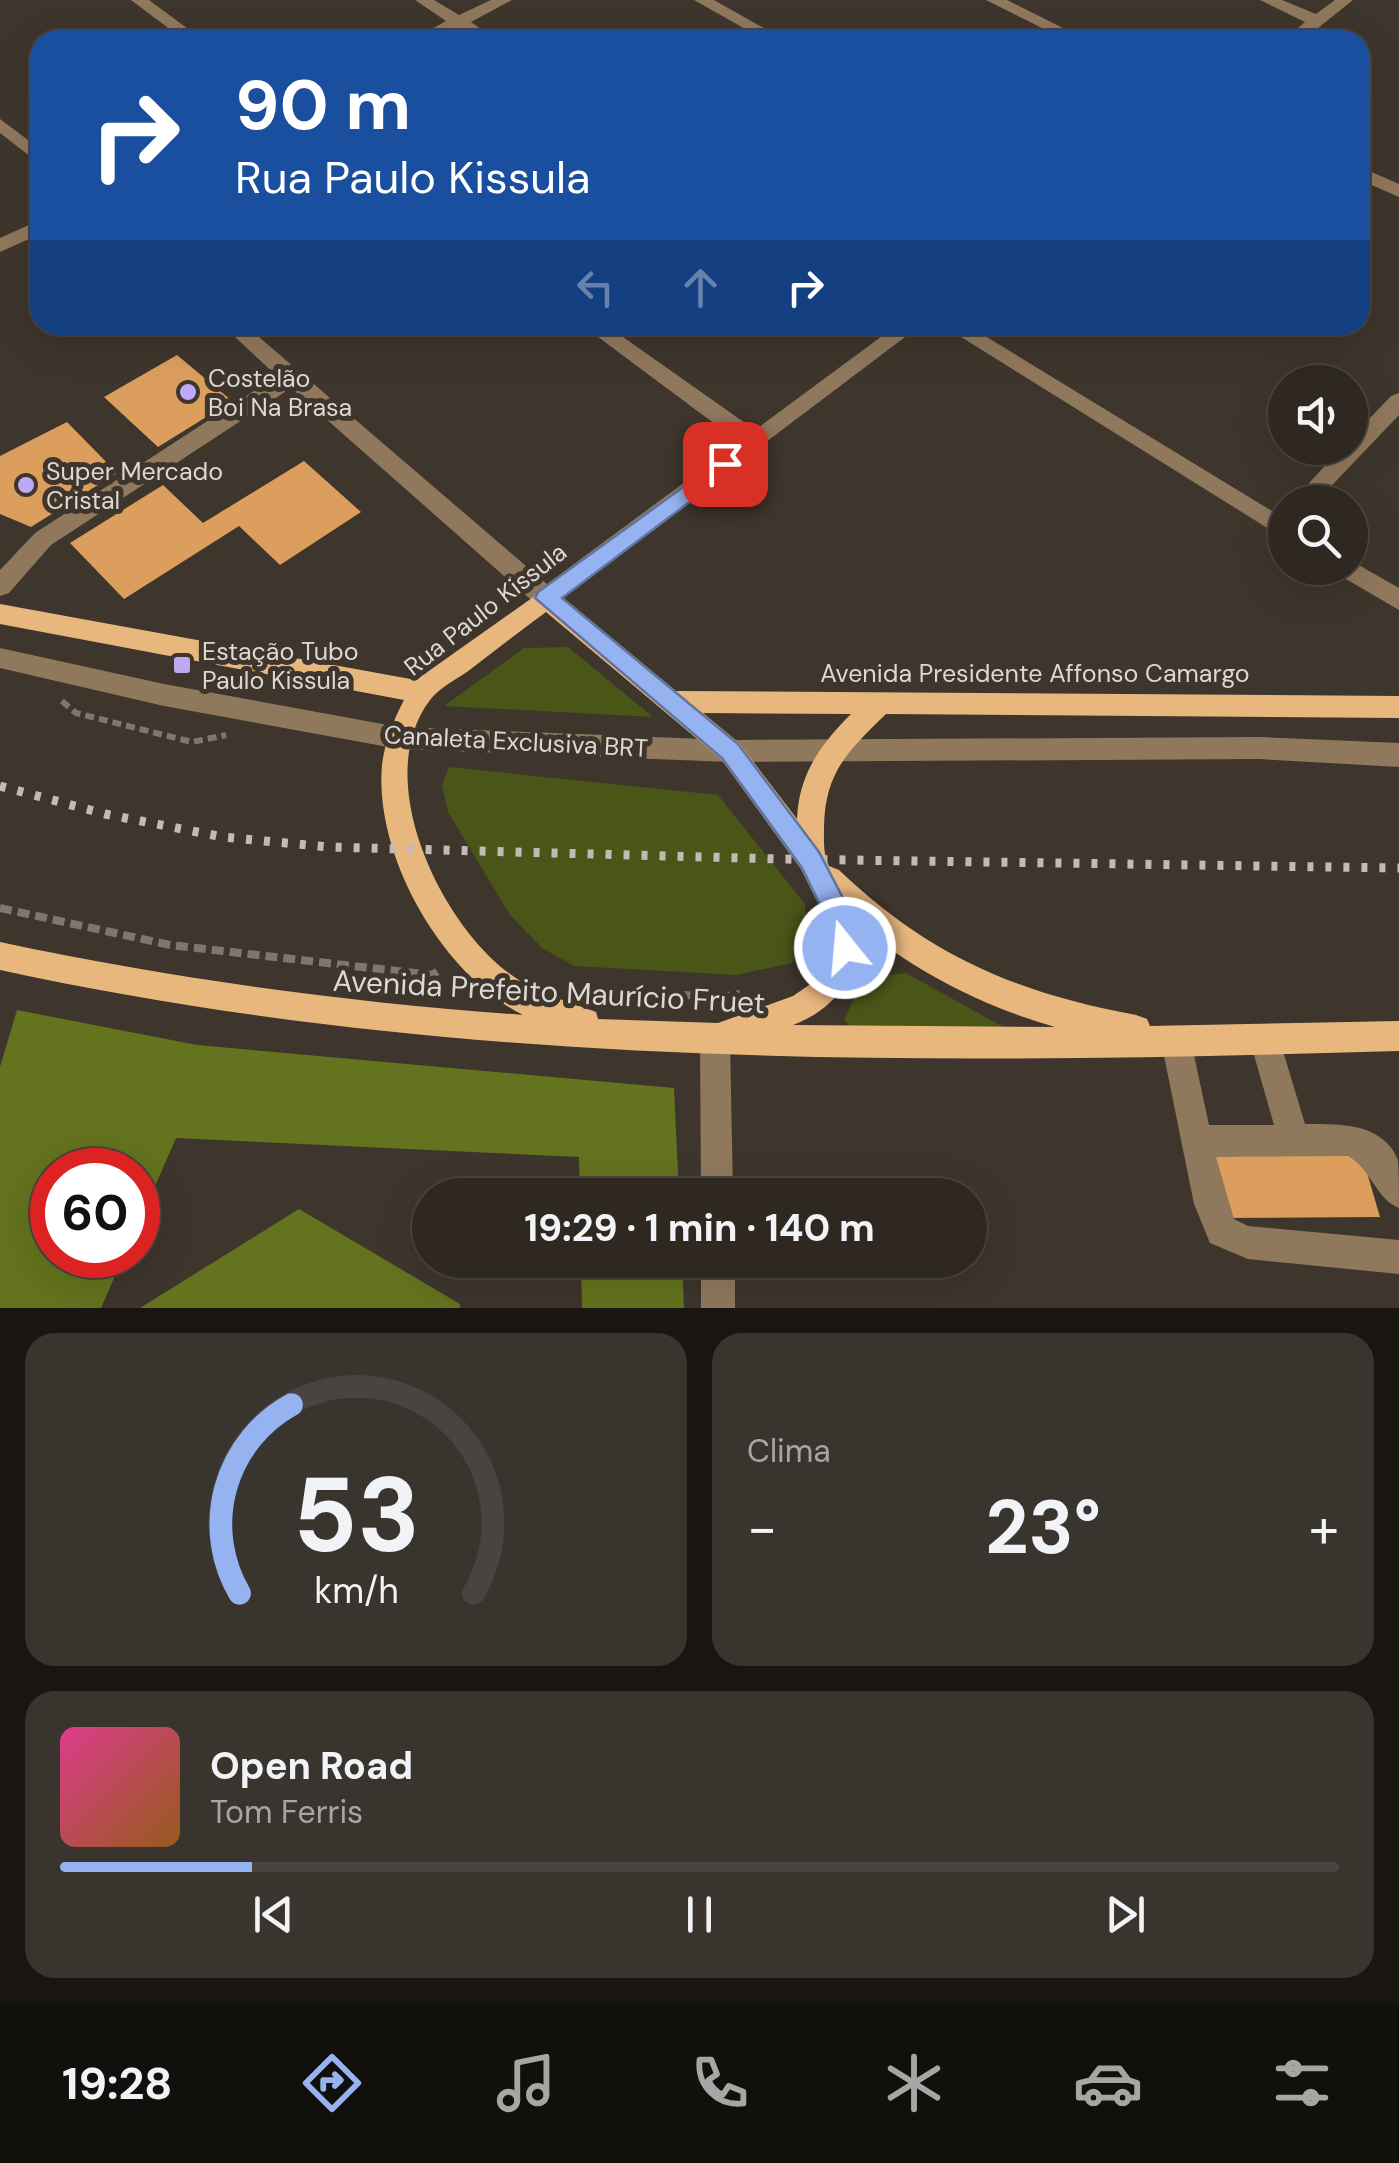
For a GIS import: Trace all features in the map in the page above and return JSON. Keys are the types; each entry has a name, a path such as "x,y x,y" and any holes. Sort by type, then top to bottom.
{"main road":[{"name":"Rua Paulo Kissula","path":"546,598 420,692 398,738 393,766 395,804 406,849 466,952 491,978 526,1001 628,1035"},
{"path":"546,598 730,751 810,860 896,940 958,976 1026,1005 1085,1022 1191,1041"},
{"path":"0,614 420,692"},
{"name":"Avenida Presidente Affonso Camargo","path":"670,702 1399,706"},
{"path":"715,1040 802,1007 822,993 837,973 845,948 842,921 810,860 808,813 812,784 831,750 882,702"},
{"name":"Avenida Prefeito Maurício Fruet","path":"0,956 184,995 324,1015 715,1040 1040,1044 1399,1036"}],"street":[{"path":"140,0 181,30"},
{"path":"422,0 471,30"},
{"path":"442,30 504,0"},
{"path":"702,0 758,30"},
{"path":"994,0 1058,30"},
{"path":"1268,0 1317,21"},
{"path":"1305,30 1345,0"},
{"path":"0,124 30,150"},
{"path":"1370,177 1399,191"},
{"path":"0,246 30,231"},
{"path":"244,335 546,598"},
{"path":"606,335 754,442"},
{"name":"Rua Paulo Kissula","path":"546,598 898,335"},
{"path":"968,335 1268,517"},
{"path":"0,586 43,539 292,377"},
{"path":"1319,485 1399,401"},
{"path":"1368,581 1399,600"},
{"name":"Canaleta Exclusiva BRT","path":"0,658 164,695 398,738 730,751 1259,748 1399,754"},
{"path":"715,1040 717,1178"},
{"path":"1266,1040 1294,1139"},
{"path":"1191,1041 1197,1141 1210,1204 1222,1231 1248,1242 1399,1257"},
{"path":"1197,1141 1337,1139 1364,1144 1388,1167 1399,1192"},
{"path":"718,1278 718,1308"}],"path":[{"path":"0,908 170,945 432,975 444,967"},
{"path":"584,990 722,997 756,992"}],"green space":[{"path":"568,647 653,717 444,706 524,648"},
{"path":"449,767 718,795 805,904 806,931 792,963 736,975 574,966 542,948 510,915 448,812 442,785"},
{"path":"906,973 1007,1029 853,1030 844,1020 864,978"},
{"path":"17,1010 197,1045 674,1088 678,1178 580,1178 579,1157 176,1138 160,1175 160,1148 30,1148 30,1278 114,1278 101,1308 0,1308 0,1067"},
{"path":"299,1209 460,1304 460,1308 140,1308"},
{"path":"581,1278 683,1278 684,1308 582,1308"}],"building":[{"path":"177,355 232,401 158,447 104,397"},
{"path":"67,422 117,473 31,527 0,514 0,456"},
{"path":"304,461 361,512 280,565 239,526 124,599 70,543 163,485 203,523"},
{"path":"1361,1152 1380,1217 1222,1218 1207,1153"}],"railway":[{"path":"0,786 105,814 223,837 328,847 781,859 1399,868"}],"place":[{"name":"Costelão Boi Na Brasa","path":"188,392"},
{"name":"Super Mercado Cristal","path":"26,485"},
{"name":"Estação Tubo Paulo Kissula","path":"182,665"}],"route":[{"path":"725,464 546,598 730,751 810,860 842,921 845,948"}]}
